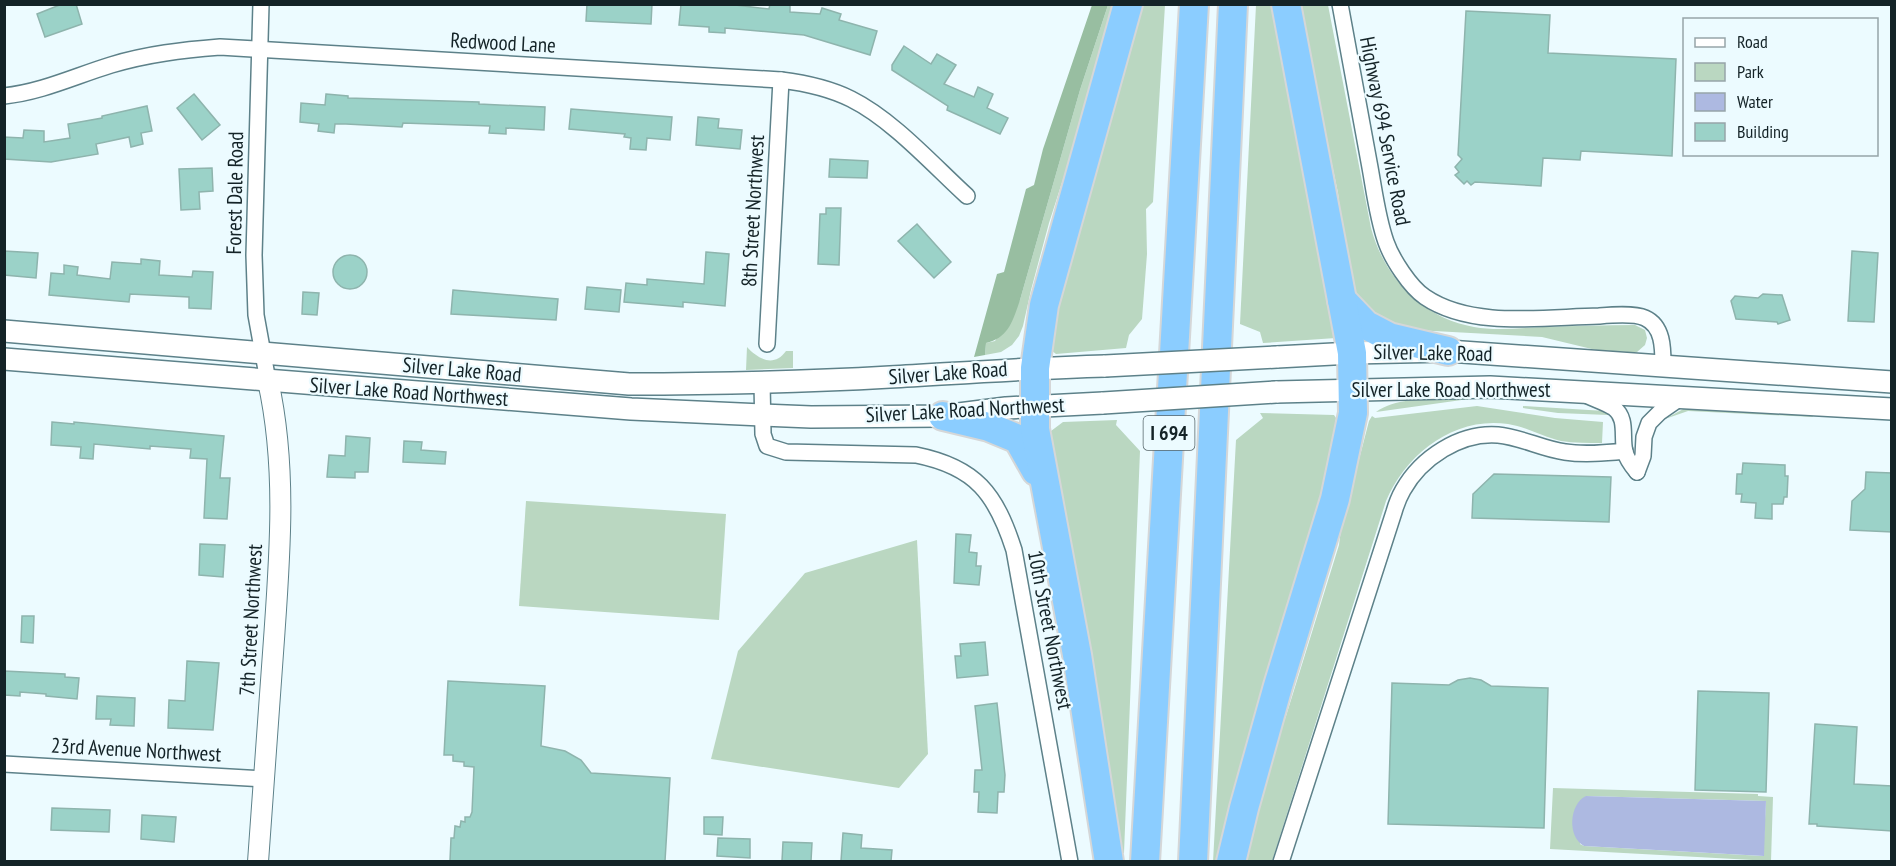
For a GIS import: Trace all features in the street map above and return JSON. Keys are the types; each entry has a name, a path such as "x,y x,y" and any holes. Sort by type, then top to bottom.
{"highway":[{"path":"1109,861 1077,655 1035,429 1035,368 1046,297 1128,4"},
{"name":"I 694","path":"1145,861 1194,4"},
{"name":"I 694","path":"1193,861 1233,4"},
{"path":"1232,861 1244,808 1278,686 1335,499 1353,413 1352,353 1286,4"},
{"path":"1342,300 1365,324 1389,337 1448,351"},
{"path":"943,416 989,428 1018,439 1046,488"}],"main road":[{"name":"Silver Lake Road","path":"4,331 629,384 762,382 1352,353 1448,351 1892,382"},
{"name":"Silver Lake Road Northwest","path":"4,359 631,409 762,416 943,416 1035,406 1276,392 1490,387 1892,409"}],"street":[{"name":"Forest Dale Road","path":"261,4 254,255 256,315 268,381"},
{"name":"Highway 694 Service Road","path":"1340,4 1377,206 1386,243 1405,278 1424,297 1475,317 1547,318 1622,315 1644,317 1657,327 1663,344 1663,365"},
{"name":"Redwood Lane","path":"4,96 42,89 143,56 220,47 781,80 831,90 877,114 967,196"},
{"name":"8th Street Northwest","path":"767,344 781,80"},
{"name":"7th Street Northwest","path":"258,861 280,562 280,477 277,428 268,381"},
{"path":"762,382 762,416"},
{"path":"1574,390 1604,403 1619,414 1623,421 1625,451 1629,462 1637,472 1643,456 1644,437 1649,423 1683,396"},
{"name":"10th Street Northwest","path":"762,416 763,434 767,446 774,449 786,452 916,455 937,459 958,468 988,494 1006,524 1014,550 1070,861"},
{"path":"1281,861 1394,512 1402,491 1412,477 1424,464 1444,449 1459,441 1485,436 1496,435 1521,439 1544,448 1568,453 1602,454 1625,451"},
{"name":"23rd Avenue Northwest","path":"4,764 264,779"}],"green space":[{"path":"1092,5 1108,5 1080,90 1020,300 1005,332 994,341 986,343 985,355 974,357 997,274 1004,272 1026,189 1034,185 1043,149"},
{"path":"1108,5 1119,5 1049,223 1023,326 1012,345 1001,352 985,355 986,343 995,341 1020,300 1080,90"},
{"path":"1136,5 1165,5 1153,202 1146,209 1147,254 1142,319 1129,335 1126,348 1056,354 1051,350 1057,315 1104,138"},
{"path":"1256,5 1279,5 1336,338 1263,343 1260,332 1240,324"},
{"path":"1298,5 1328,5 1371,228 1385,263 1408,292 1438,315 1474,327 1499,329 1635,325 1645,330 1647,338 1645,345 1637,352 1596,350 1542,337 1397,329 1385,326 1357,300 1347,266 1338,193 1328,145 1316,106"},
{"path":"747,347 766,360 776,359 786,351 793,351 793,368 746,370"},
{"path":"1476,398 1376,412 1400,402"},
{"path":"1477,406 1555,418 1603,422 1602,443 1561,441 1515,425 1488,423 1451,432 1419,454 1406,468 1386,501 1272,861 1239,862 1256,800 1286,716 1339,545 1341,529 1369,421 1372,416 1375,418"},
{"path":"1523,406 1610,413 1608,415 1558,413 1523,408"},
{"path":"1687,407 1812,415 1813,417 1688,411 1665,419"},
{"path":"1260,413 1334,415 1336,418 1331,461 1226,861 1213,862 1236,440 1263,418"},
{"path":"1117,420 1116,425 1140,451 1124,853 1116,853 1047,434 1063,422"},
{"path":"526,501 726,514 719,620 519,606"},
{"path":"917,540 928,754 899,788 711,759 738,651 805,573"},
{"path":"1553,788 1758,794 1758,796 1773,797 1771,861 1550,849","holes":["1586,796 1766,801 1763,856 1580,844"]}],"water":[{"path":"1586,796 1766,801 1764,856 1584,846 1575,836 1572,821 1576,806"}],"building":[{"path":"62,4 76,4 82,24 45,37 37,14"},
{"path":"587,4 652,4 651,24 586,21"},
{"path":"681,4 727,4 769,9 770,4 790,4 790,12 820,14 822,8 841,14 839,20 877,31 870,55 804,35 725,28 725,33 709,32 709,27 679,25"},
{"path":"1466,11 1550,15 1548,53 1676,59 1672,156 1581,151 1580,160 1543,158 1541,186 1475,182 1471,185 1467,181 1464,184 1455,175 1459,172 1455,167 1462,159 1458,155"},
{"path":"904,46 931,64 937,54 956,65 944,84 974,97 978,87 993,94 987,108 1008,118 1000,134 947,110 948,106 892,70 892,65"},
{"path":"194,94 220,125 202,140 177,108"},
{"path":"326,94 348,96 348,98 479,102 479,104 545,107 544,130 506,128 506,134 489,133 490,126 403,123 402,127 335,124 334,133 318,131 319,124 300,122 301,103 325,105"},
{"path":"147,106 152,131 141,133 143,144 131,147 129,137 96,144 98,154 51,162 4,159 4,137 23,138 24,130 44,131 44,142 70,138 68,124"},
{"path":"571,109 672,117 670,140 647,138 646,150 630,149 631,138 624,137 625,134 569,129"},
{"path":"698,117 719,119 718,128 742,130 740,149 696,145"},
{"path":"830,159 868,161 867,178 829,177"},
{"path":"212,168 213,191 199,192 200,209 181,210 179,169"},
{"path":"826,208 841,208 839,265 818,264 820,214 826,214"},
{"path":"917,224 951,262 934,278 898,241"},
{"path":"4,251 38,253 36,278 4,275"},
{"path":"1852,251 1878,253 1874,322 1848,321"},
{"path":"706,252 729,254 725,306 683,302 683,307 624,302 626,283 647,285 647,279 704,284"},
{"path":"350,255 362,260 367,272 362,284 350,289 338,284 333,272 338,260"},
{"path":"141,259 160,261 159,275 192,277 193,271 213,272 211,309 189,308 189,297 130,294 129,302 49,295 51,273 64,274 64,265 78,267 77,275 110,279 112,262 141,264"},
{"path":"587,287 621,290 619,312 585,309"},
{"path":"453,290 558,299 556,320 451,314"},
{"path":"303,292 319,293 317,315 302,314"},
{"path":"1763,294 1782,295 1790,320 1778,324 1777,322 1736,319 1731,301 1735,296 1758,298"},
{"path":"52,422 224,436 220,478 230,478 227,519 204,518 207,459 190,458 191,449 150,446 150,449 94,444 93,459 80,458 81,447 51,445"},
{"path":"346,436 370,438 368,472 355,472 355,478 327,477 329,455 345,456"},
{"path":"404,441 422,442 421,450 446,452 445,464 403,462"},
{"path":"1743,463 1785,465 1785,476 1788,476 1787,497 1784,497 1783,504 1772,504 1772,519 1755,518 1756,503 1741,502 1742,494 1736,494 1737,474 1742,474"},
{"path":"1866,472 1892,473 1892,532 1850,530 1852,501 1865,489"},
{"path":"1494,474 1611,477 1609,522 1472,518 1473,494"},
{"path":"956,534 971,535 969,552 977,553 976,566 981,566 979,585 954,583"},
{"path":"200,544 225,545 223,577 199,575"},
{"path":"22,616 34,616 33,643 21,642"},
{"path":"985,642 988,675 957,678 955,656 961,656 960,644"},
{"path":"187,661 219,663 213,730 168,728 169,700 185,701"},
{"path":"4,671 65,674 65,677 79,678 77,699 20,692 20,696 4,695"},
{"path":"1470,678 1481,680 1491,686 1548,688 1544,828 1388,824 1392,683 1449,685 1458,680"},
{"path":"448,681 545,686 541,746 565,751 581,760 591,773 670,778 665,861 450,861 451,838 454,838 455,826 460,827 461,821 465,822 465,817 470,817 472,812 474,767 464,766 464,762 453,761 453,755 444,755"},
{"path":"1698,691 1769,693 1766,792 1695,790"},
{"path":"97,696 135,698 134,726 110,725 111,719 96,719"},
{"path":"997,703 1005,775 1004,792 998,792 997,813 978,812 979,792 974,792 975,770 982,770 975,706"},
{"path":"1815,724 1857,727 1854,784 1892,786 1892,831 1809,824"},
{"path":"52,808 110,810 109,832 51,830"},
{"path":"142,815 176,817 174,842 141,839"},
{"path":"704,817 723,817 722,835 704,834"},
{"path":"843,833 862,835 861,848 892,850 891,861 841,861"},
{"path":"718,838 750,839 750,858 717,856"},
{"path":"783,842 812,843 811,861 782,861"}]}
